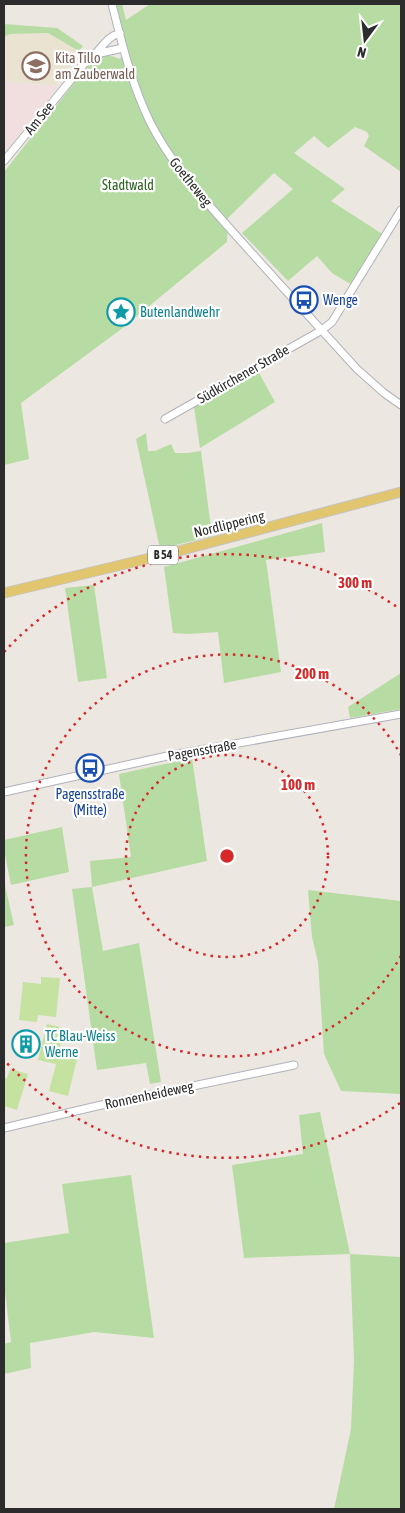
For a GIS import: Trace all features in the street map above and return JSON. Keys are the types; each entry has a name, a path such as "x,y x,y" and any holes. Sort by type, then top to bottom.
{"main road":[{"name":"Nordlippering","path":"4,593 171,553 401,492"}],"street":[{"name":"Goetheweg","path":"112,4 132,78 151,123 176,165 201,196 322,330"},
{"name":"Am See","path":"4,160 104,42 120,33"},
{"path":"95,54 123,48"},
{"name":"Südkirchener Straße","path":"165,419 322,330 332,322 401,210"},
{"path":"322,330 357,368 384,393 401,405"},
{"name":"Pagensstraße","path":"4,792 172,755 401,714"},
{"name":"Ronnenheideweg","path":"4,1128 97,1106 294,1065"}],"shaded area":[{"name":"Kita Tillo am Zauberwald","path":"49,33 79,51 55,86 4,81 4,37 10,34"},
{"path":"4,81 58,87 4,153"}],"green space":[{"name":"Stadtwald","path":"116,4 122,4 126,20 150,4 401,4 401,172 364,146 369,136 367,132 355,127 328,148 314,136 294,153 345,189 331,201 384,235 352,285 332,273 317,256 288,281 242,233 293,189 274,173 228,218 227,242 120,330 21,403 29,459 4,465 4,172 90,64 103,56 119,59 128,52"},
{"path":"4,24 57,28 83,46 79,51 48,33 10,34 4,37"},
{"path":"258,371 275,402 200,448 194,407"},
{"path":"146,433 148,451 155,451 171,444 175,453 201,451 212,536 160,549 136,439"},
{"path":"322,523 325,552 266,560 281,672 224,683 218,632 173,633 164,567"},
{"path":"94,585 107,678 78,682 65,588"},
{"path":"401,673 401,709 350,718 348,707"},
{"path":"192,758 207,861 92,887 90,861 131,857 119,774"},
{"path":"62,827 69,872 11,885 4,850 4,840"},
{"path":"4,881 14,925 4,927"},
{"path":"92,887 103,951 139,943 161,1082 150,1084 146,1063 97,1070 72,889"},
{"path":"308,890 401,901 401,1094 341,1091 324,1054 318,962 312,937"},
{"path":"41,977 60,978 56,1017 38,1015 37,1022 19,1020 23,982 41,984"},
{"path":"47,1024 65,1028 58,1055 77,1059 68,1096 49,1091 56,1064 38,1060"},
{"path":"10,1069 28,1074 17,1110 4,1106 4,1078 7,1078"},
{"path":"320,1112 350,1254 244,1258 232,1165 303,1154 299,1115"},
{"path":"131,1175 154,1338 94,1332 30,1343 31,1368 4,1374 4,1344 11,1342 4,1284 4,1243 69,1233 62,1184"},
{"path":"350,1254 401,1257 401,1509 334,1509 351,1429 354,1360"}],"place":[{"name":"Kita Tillo am Zauberwald","path":"36,66"},
{"name":"Wenge","path":"304,300"},
{"name":"Butenlandwehr","path":"121,312"},
{"name":"Pagensstraße (Mitte)","path":"90,768"},
{"name":"TC Blau-Weiss Werne","path":"26,1044"}]}
